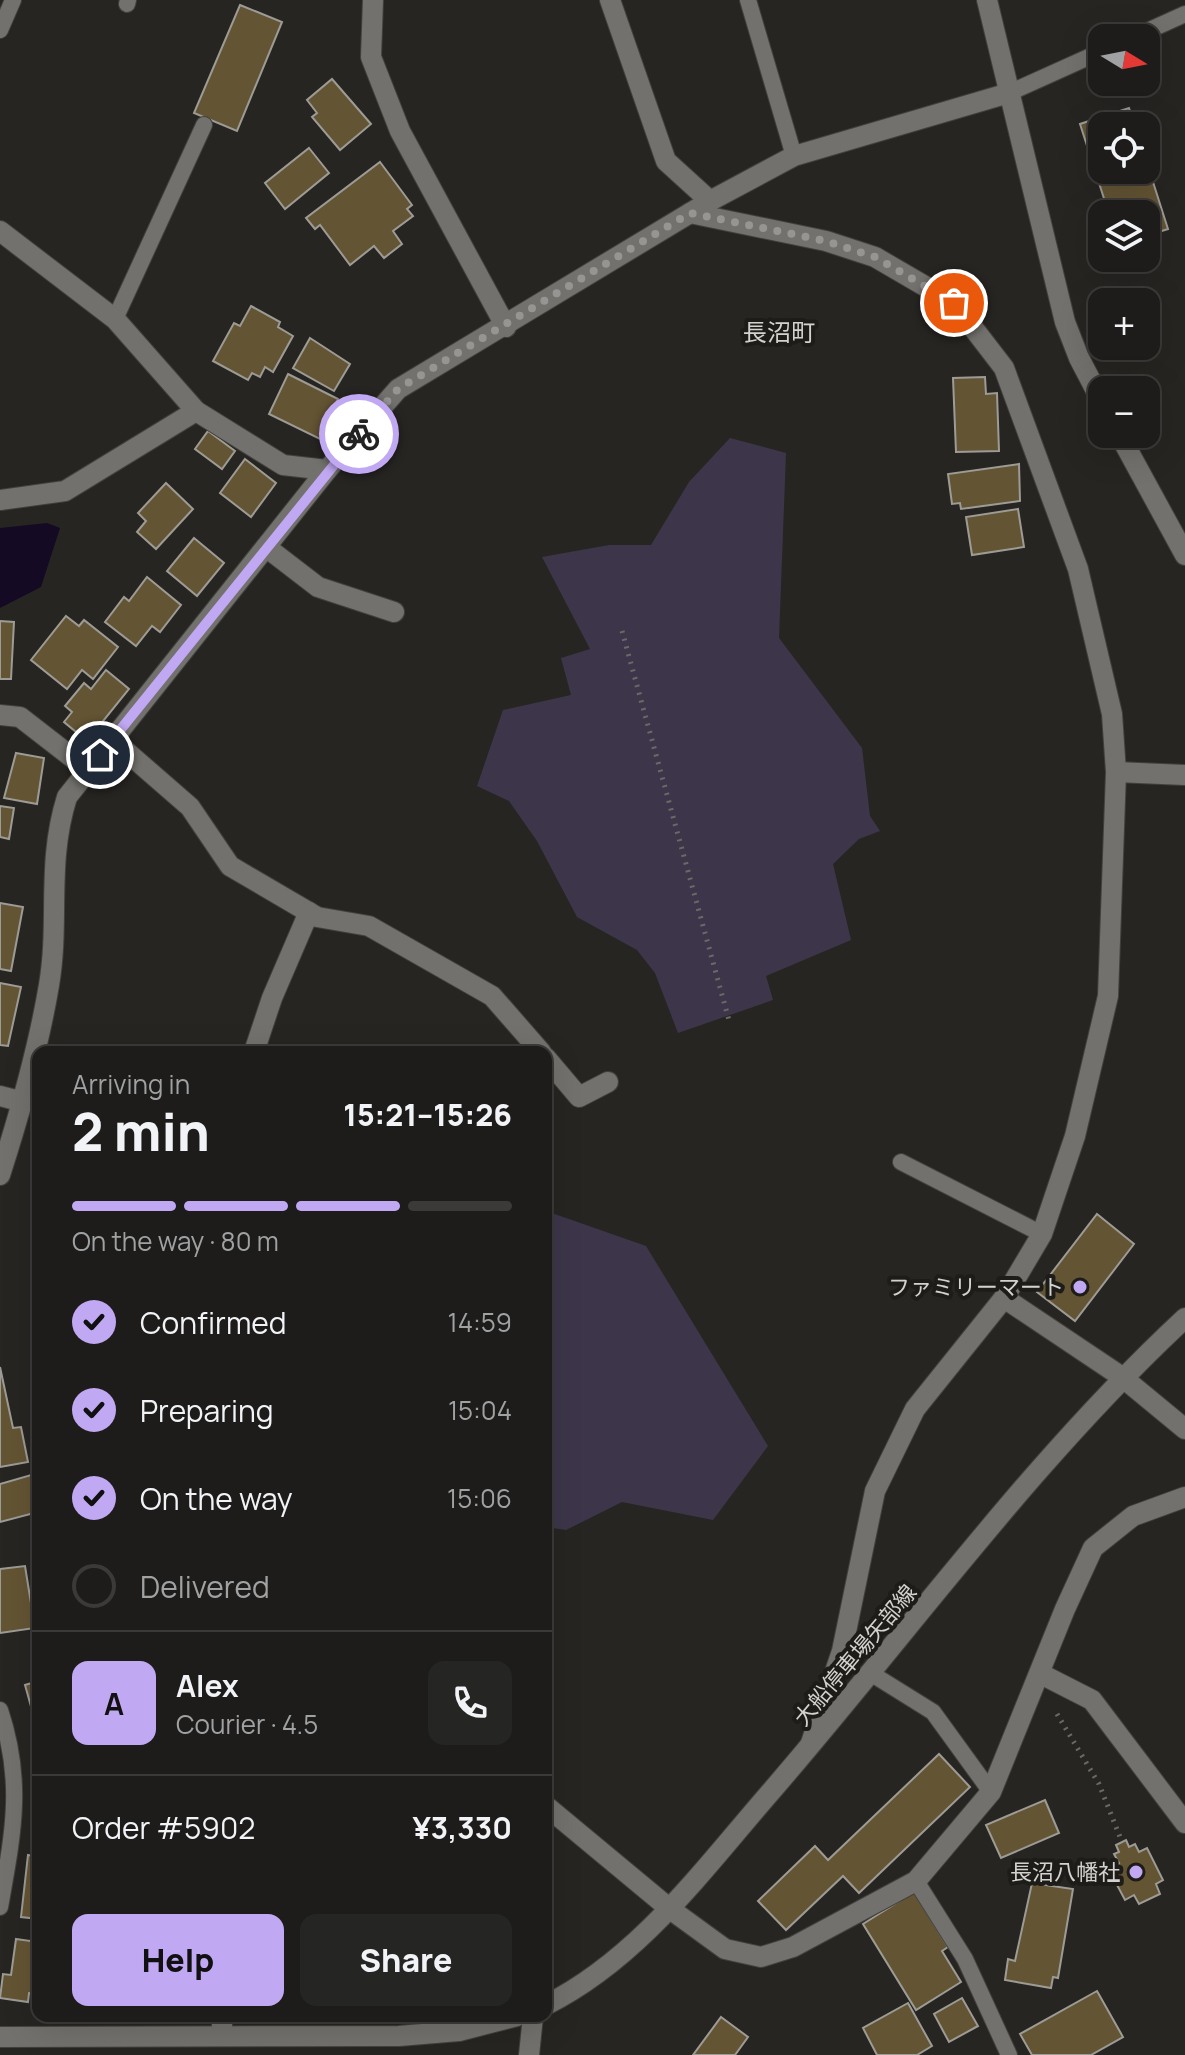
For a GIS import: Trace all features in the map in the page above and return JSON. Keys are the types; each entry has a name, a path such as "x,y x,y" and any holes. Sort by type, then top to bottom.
{"street":[{"path":"373,0 371,57 400,131 506,327"},
{"path":"610,0 666,161 710,201"},
{"path":"987,0 1065,322 1088,376"},
{"path":"35,1046 49,983 55,835 67,797 327,470 398,389 506,327 710,201 794,156 1009,93"},
{"path":"690,213 826,241 875,257 954,303 1004,368 1078,569 1112,714 1116,772 1108,996 1075,1136 1042,1234 1004,1298 915,1409 875,1491 842,1651 810,1747"},
{"path":"0,231 115,319 196,411 283,465 327,470"},
{"path":"0,500 65,491 196,411"},
{"path":"1127,448 1185,555"},
{"path":"266,547 318,587 394,612"},
{"path":"0,715 20,717 87,769"},
{"path":"113,740 190,807 230,866 309,912 369,926 492,996 536,1046"},
{"path":"1116,772 1185,775"},
{"path":"256,1046 272,998 309,912"},
{"path":"0,1175 23,1102 32,1061"},
{"path":"552,1065 579,1097 608,1082"},
{"path":"0,1096 23,1102"},
{"path":"1004,1298 1122,1377 1185,1429"},
{"name":"大船停車場矢部線","path":"552,2002 587,1982 670,1909 872,1674 1023,1488 1122,1377 1185,1318"},
{"path":"552,1811 670,1909 725,1949 761,1957 793,1947 916,1881 991,1792 1093,1548 1133,1516 1185,1497"},
{"path":"1039,1678 1092,1700 1185,1823"},
{"path":"0,2037 222,2026 399,2036 459,2031 494,2022"},
{"path":"529,2055 532,2022"}],"lane":[{"path":"0,30 13,0"},
{"path":"748,0 794,156"},
{"path":"1160,25 1185,14"},
{"path":"1009,93 1088,57"},
{"path":"115,319 204,125"},
{"path":"901,1162 1042,1234"},
{"path":"872,1674 933,1712 991,1792"},
{"path":"0,1710 16,1781 11,1844 0,1907"},
{"path":"916,1881 965,1959 1009,2055"}],"path":[{"path":"622,631 730,1024"},
{"path":"1039,1678 1099,1784 1122,1842"}],"shaded area":[{"path":"730,438 786,453 779,638 862,748 870,816 880,831 859,839 833,864 851,940 766,976 773,1000 678,1033 655,973 637,950 577,917 537,841 509,801 477,786 503,710 571,695 561,658 590,649 542,557 609,545 651,545 689,482"},
{"path":"47,523 60,528 41,587 0,608 0,528"},
{"path":"552,1213 646,1246 768,1446 713,1520 622,1502 566,1530 552,1528"}],"building":[{"path":"240,5 282,22 237,131 194,113"},
{"path":"332,79 371,124 340,150 312,117 317,113 307,100"},
{"path":"1088,121 1088,149 1080,124"},
{"path":"309,148 329,173 285,209 265,183"},
{"path":"380,162 412,205 407,209 413,216 393,231 402,244 384,258 374,246 350,265 320,225 315,229 306,218"},
{"path":"1099,184 1154,184 1159,200 1104,200"},
{"path":"1160,204 1168,229 1160,232"},
{"path":"251,306 280,322 278,327 293,336 273,372 265,367 260,377 252,373 248,380 213,361 234,323 240,326"},
{"path":"310,338 350,364 334,391 293,368"},
{"path":"288,374 338,399 320,439 269,414"},
{"path":"985,377 986,394 997,393 999,451 956,452 953,378"},
{"path":"208,431 235,451 222,469 195,449"},
{"path":"245,459 276,483 251,517 220,493"},
{"path":"1019,464 1020,501 961,509 960,503 952,504 948,474"},
{"path":"166,483 193,509 156,549 137,532 146,521 138,513"},
{"path":"1018,509 1024,547 972,555 966,517"},
{"path":"194,538 224,563 197,596 167,571"},
{"path":"147,577 181,605 160,632 152,626 136,646 105,622 124,597 129,601"},
{"path":"66,616 79,626 84,620 118,647 93,679 82,670 67,689 31,660"},
{"path":"0,621 14,622 11,679 0,679"},
{"path":"106,670 129,689 87,741 64,722 72,712 65,706 84,683 91,689"},
{"path":"16,753 44,758 37,804 4,798"},
{"path":"0,806 14,808 9,839 0,837"},
{"path":"0,903 23,907 11,971 0,969"},
{"path":"0,983 21,987 8,1046 0,1045"},
{"path":"1097,1214 1134,1244 1075,1321 1037,1292"},
{"path":"0,1367 13,1428 21,1427 28,1462 0,1467"},
{"path":"32,1475 32,1514 0,1522 0,1484"},
{"path":"25,1566 32,1628 0,1633 0,1569"},
{"path":"32,1683 32,1710 25,1685"},
{"path":"939,1754 970,1787 859,1893 843,1876 786,1930 758,1901 815,1846 828,1860"},
{"path":"1045,1800 1059,1833 1001,1858 986,1825"},
{"path":"1126,1840 1129,1847 1135,1844 1139,1852 1147,1848 1163,1880 1156,1884 1160,1894 1139,1904 1134,1895 1125,1900 1108,1868 1119,1863 1114,1854 1119,1852 1116,1845"},
{"path":"28,1855 32,1856 32,1918 21,1917"},
{"path":"1032,1883 1073,1889 1058,1978 1053,1977 1051,1988 1005,1980 1008,1959 1015,1961"},
{"path":"914,1892 948,1947 942,1951 961,1982 916,2010 863,1924"},
{"path":"16,1939 32,1941 32,1993 29,1993 28,2002 0,1998 3,1974 11,1975"},
{"path":"1097,1991 1123,2037 1091,2055 1032,2055 1020,2034"},
{"path":"962,1998 978,2026 949,2042 934,2014"},
{"path":"908,2003 932,2046 917,2055 877,2055 863,2028"},
{"path":"721,2017 748,2037 735,2055 693,2055"}],"way so far":[{"path":"359,434 398,389 506,327 690,213 826,241 875,257 954,303"}],"place":[{"name":"ファミリーマート","path":"1080,1287"},
{"name":"長沼八幡社","path":"1136,1872"}],"district":[{"name":"長沼町","path":"779,333"}],"route":[{"path":"100,755 359,434"}]}
